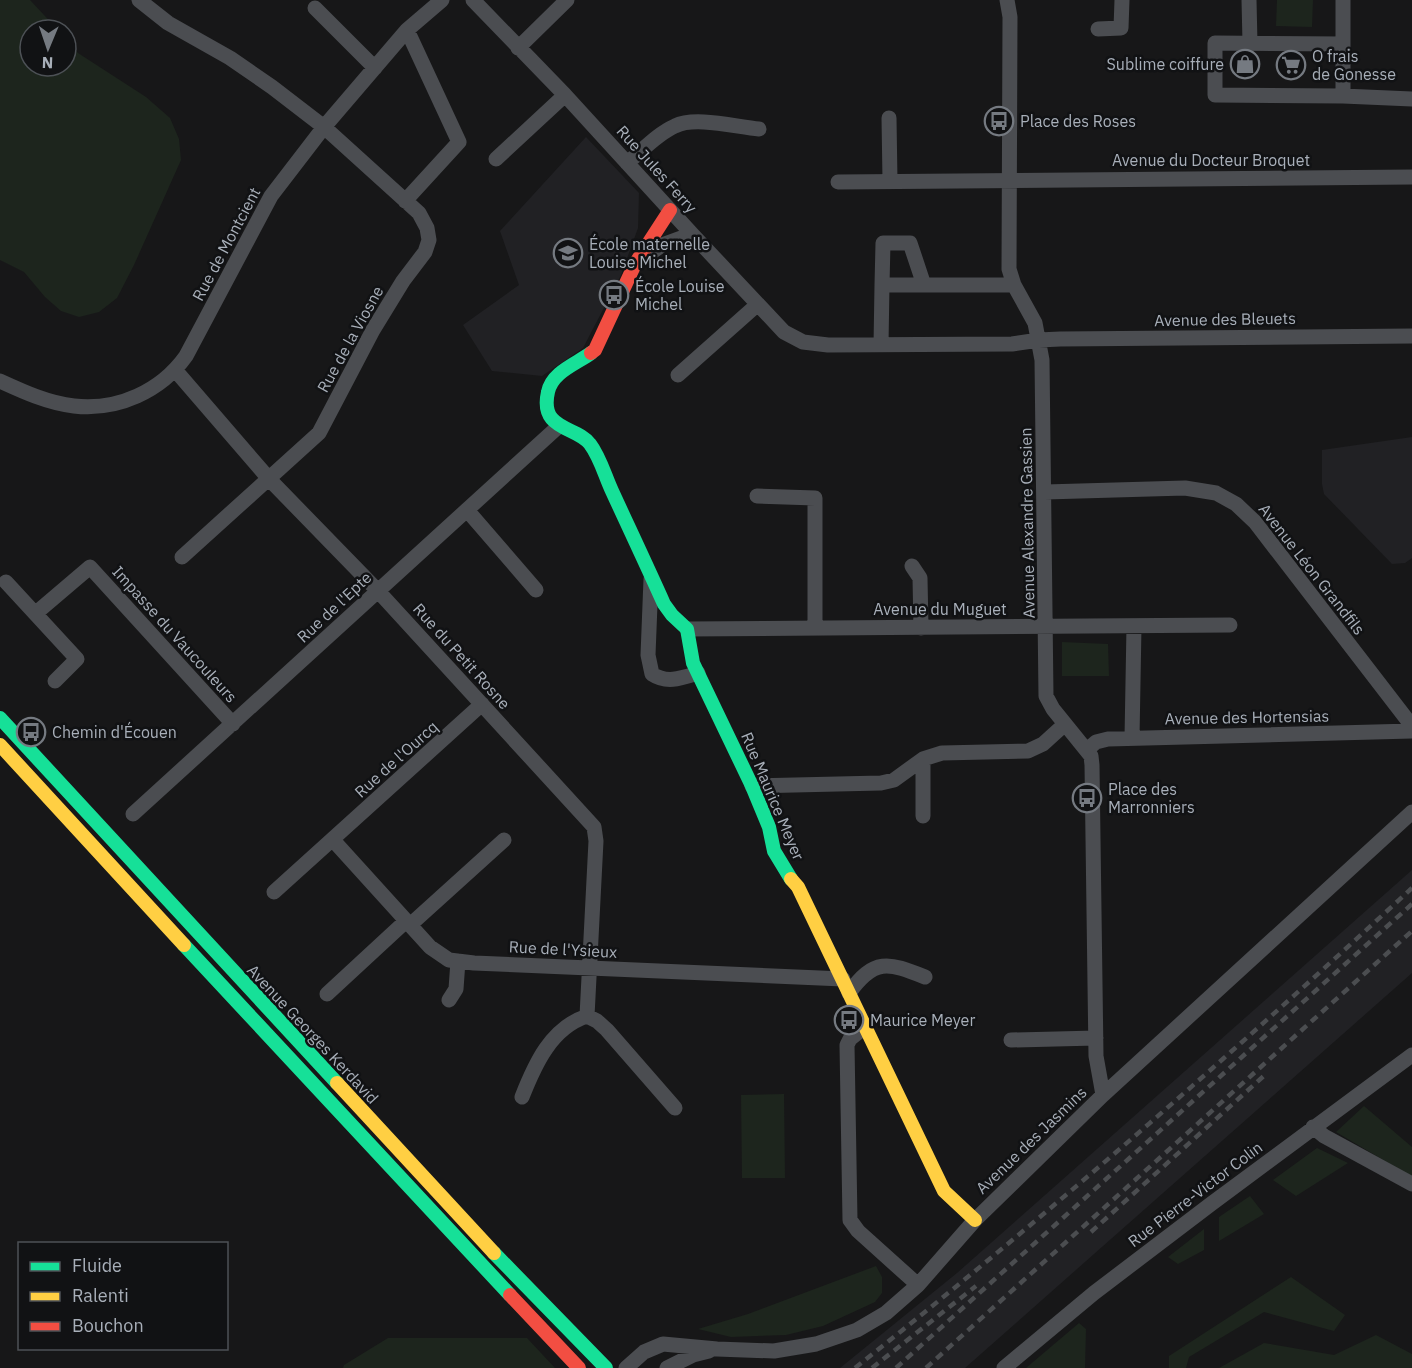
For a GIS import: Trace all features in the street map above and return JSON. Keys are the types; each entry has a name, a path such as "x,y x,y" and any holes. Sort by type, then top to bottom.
{"main road":[{"path":"670,210 635,264 595,351 556,376 550,386 547,406 550,417 559,426 581,436 590,444 651,576 672,615 687,629"},
{"name":"Rue Maurice Meyer","path":"687,629 693,663 752,786 769,827 774,851 786,873 798,887 944,1191 975,1220"},
{"name":"Avenue Georges Kerdavid","path":"0,718 435,1192 606,1368"},
{"name":"Avenue Georges Kerdavid","path":"0,745 373,1150 578,1366"}],"street":[{"name":"Rue de la Viosne","path":"140,0 168,23 231,58 324,127 418,213 428,228 429,240 425,252 403,281 373,330 319,433 183,557"},
{"name":"Rue de Montcient","path":"0,381 54,402 95,407 118,403 141,395 176,371 271,196 324,127 407,30 442,0"},
{"name":"Rue Jules Ferry","path":"473,0 565,95 784,332 803,342 828,345 1012,344 1039,340"},
{"path":"518,48 567,0"},
{"name":"Avenue Alexandre Gassien","path":"1007,0 1010,17 1010,269 1014,285 1035,323 1042,360 1046,696 1053,709 1091,756 1096,1056 1103,1095"},
{"path":"1098,29 1121,28 1122,0"},
{"path":"1249,0 1250,43"},
{"path":"1343,0 1343,96"},
{"path":"315,8 375,68"},
{"path":"405,201 459,142 407,30"},
{"path":"1343,44 1215,43 1215,95 1412,99"},
{"path":"496,159 565,95"},
{"path":"889,118 890,181"},
{"path":"627,163 666,130 677,124 689,121 759,129"},
{"name":"Avenue du Docteur Broquet","path":"838,182 1412,177"},
{"path":"635,264 662,246 692,234"},
{"path":"881,345 883,243 910,243 924,285"},
{"path":"882,285 1014,285"},
{"path":"678,375 758,304"},
{"name":"Avenue des Bleuets","path":"1039,340 1412,336"},
{"name":"Rue du Petit Rosne","path":"176,371 270,480 378,591 594,827 596,841 587,1016"},
{"name":"Rue de l'Epte","path":"133,814 559,426"},
{"name":"Avenue Léon Grandfils","path":"1045,492 1185,488 1216,493 1236,504 1255,522 1412,726"},
{"path":"757,496 815,498 815,627"},
{"path":"467,510 536,590"},
{"name":"Impasse du Vaucouleurs","path":"36,614 90,567 233,724"},
{"path":"912,567 920,578 921,628"},
{"path":"651,576 648,655 652,674 659,679 667,680 698,673"},
{"path":"6,582 77,659 55,681"},
{"name":"Avenue du Muguet","path":"687,629 1230,625"},
{"path":"1132,738 1134,626"},
{"name":"Rue de l'Ourcq","path":"274,892 482,704"},
{"path":"752,786 881,783 894,780 922,759 942,753 1028,751 1043,744 1065,724"},
{"name":"Avenue des Hortensias","path":"1087,750 1096,742 1108,739 1412,731"},
{"path":"922,759 922,816"},
{"name":"Avenue des Jasmins","path":"626,1368 644,1352 663,1344 774,1351 816,1344 857,1330 886,1312 918,1285 975,1220 1103,1095 1412,812"},
{"name":"Rue de l'Ysieux","path":"333,840 430,947 449,960 846,986"},
{"path":"327,994 504,840"},
{"path":"449,1000 456,989 458,961"},
{"path":"846,986 872,969 885,966 898,966 925,977"},
{"path":"522,1097 536,1064 553,1039 573,1020 587,1016 608,1030 675,1108"},
{"path":"865,1027 850,1039 847,1045 850,1220 858,1231 918,1285"},
{"path":"1011,1040 1096,1038"},
{"name":"Rue Pierre-Victor Colin","path":"1004,1368 1094,1293 1412,1055"},
{"path":"1313,1127 1324,1136 1412,1184"},
{"path":"667,1368 693,1355 717,1349"}],"shaded area":[{"path":"0,0 30,0 47,18 18,18 18,78 78,78 78,53 146,97 170,118 179,139 181,160 117,298 99,312 79,317 61,311 45,297 24,272 0,260"},
{"path":"1277,0 1313,0 1312,27 1276,26"},
{"name":"École maternelle Louise Michel","path":"586,137 639,193 638,228 621,275 583,348 542,376 492,371 463,325 519,285 500,231"},
{"path":"1412,437 1412,558 1405,563 1392,564 1324,494 1322,450"},
{"path":"1062,642 1108,644 1109,676 1062,676"},
{"path":"1412,870 1412,973 965,1368 840,1368 957,1273"},
{"path":"784,1094 785,1178 742,1178 741,1095"},
{"path":"1364,1106 1412,1147 1412,1177 1336,1132"},
{"path":"1317,1148 1348,1163 1296,1196 1273,1180"},
{"path":"1250,1196 1264,1214 1219,1241 1219,1217"},
{"path":"1204,1229 1204,1250 1178,1264 1168,1257"},
{"path":"876,1266 882,1277 882,1293 875,1302 823,1326 786,1335 731,1337 698,1329 748,1314"},
{"path":"1291,1277 1345,1315 1334,1331 1264,1312 1189,1357 1186,1368 1169,1368 1169,1356"},
{"path":"1079,1323 1086,1329 1085,1368 1026,1368"},
{"path":"1376,1335 1412,1354 1412,1368 1219,1368 1264,1343 1334,1355"},
{"path":"388,1338 527,1338 555,1368 343,1368 344,1365"}],"railway":[{"path":"855,1368 927,1311 1138,1133 1412,888"},
{"path":"896,1368 1412,904"},
{"path":"926,1368 1412,931"},
{"path":"1091,1232 1267,1073"},
{"path":"872,1368 976,1286"}],"traffic: fast":[{"path":"591,353 565,369 554,379 548,392 549,414 561,426 584,438 597,455 664,604 687,629 693,663 752,786 769,827 774,851 791,879"},
{"path":"0,718 337,1083"},
{"path":"184,945 510,1295"},
{"path":"494,1253 606,1368"}],"traffic: slow":[{"path":"0,745 184,945"},
{"path":"791,879 798,887 944,1191 975,1220"},
{"path":"337,1083 494,1253"}],"traffic: jam":[{"path":"591,353 595,350 635,264 670,210"},
{"path":"510,1295 579,1368"}],"place":[{"name":"Sublime coiffure","path":"1245,64"},
{"name":"O frais de Gonesse","path":"1291,65"},
{"name":"Place des Roses","path":"999,121"},
{"name":"École maternelle Louise Michel","path":"568,253"},
{"name":"École Louise Michel","path":"614,295"},
{"name":"Chemin d'Écouen","path":"31,732"},
{"name":"Place des Marronniers","path":"1087,798"},
{"name":"Maurice Meyer","path":"849,1020"}]}
